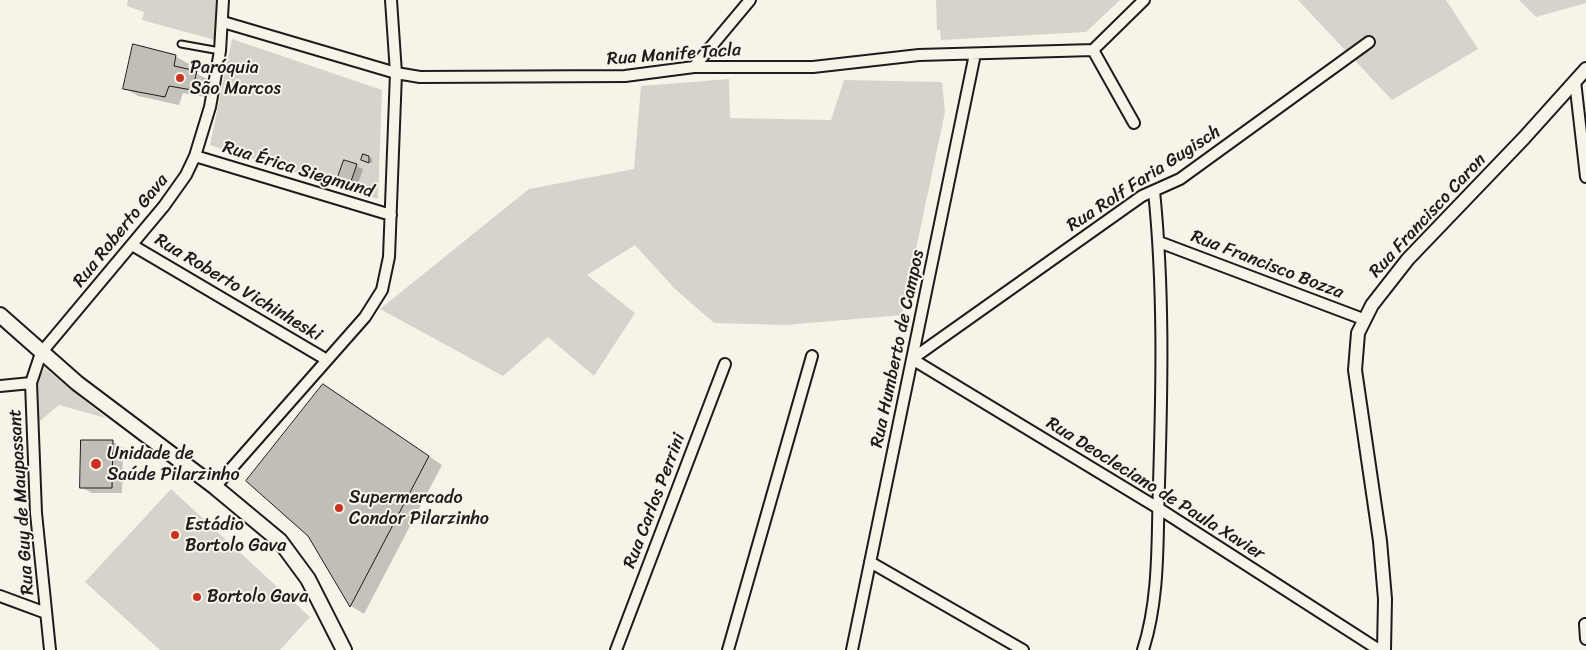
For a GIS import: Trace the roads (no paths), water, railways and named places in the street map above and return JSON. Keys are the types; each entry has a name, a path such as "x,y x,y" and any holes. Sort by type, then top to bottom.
{"main road":[{"path":"0,315 77,383 215,487 280,541 295,560 322,603 344,650"}],"street":[{"name":"Rua Roberto Gava","path":"41,353 176,190 195,156 210,107 220,51 223,0"},
{"path":"215,487 365,317 382,290 387,274 391,215 396,73 392,0"},
{"path":"694,67 750,0"},
{"path":"1134,123 1093,50 1144,0"},
{"name":"Rua Manife Tacla","path":"223,22 396,73 449,78 625,76 694,67 813,67 891,57 1093,50"},
{"name":"Rua Rolf Faria Gugisch","path":"912,359 1142,196 1180,179 1369,42"},
{"name":"Rua Humberto de Campos","path":"852,650 976,54"},
{"name":"Rua Francisco Caron","path":"1384,650 1385,599 1380,541 1355,370 1356,350 1364,320 1372,305 1408,259 1586,69"},
{"path":"1575,81 1586,177"},
{"name":"Rua Érica Siegmund","path":"195,156 391,215"},
{"path":"1143,650 1154,590 1163,351 1159,242 1154,191"},
{"name":"Rua Francisco Bozza","path":"1159,242 1364,320"},
{"name":"Rua Roberto Vichinheski","path":"132,245 327,360"},
{"name":"Rua Guy de Maupassant","path":"41,353 31,383 37,521 50,650"},
{"path":"728,650 812,356"},
{"name":"Rua Deocleciano de Paula Xavier","path":"912,359 1158,508 1379,650"},
{"name":"Rua Carlos Perrini","path":"616,650 725,364"},
{"path":"0,386 31,383"},
{"path":"870,562 1023,650"},
{"path":"0,596 46,613"},
{"path":"1585,624 1586,639"}],"lane":[{"path":"181,44 220,51"}],"place":[{"name":"Paróquia São Marcos","path":"180,78"},
{"name":"Unidade de Saúde Pilarzinho","path":"96,464"},
{"name":"Supermercado Condor Pilarzinho","path":"339,508"},
{"name":"Estádio Bortolo Gava","path":"175,535"},
{"name":"Bortolo Gava","path":"197,597"}]}
